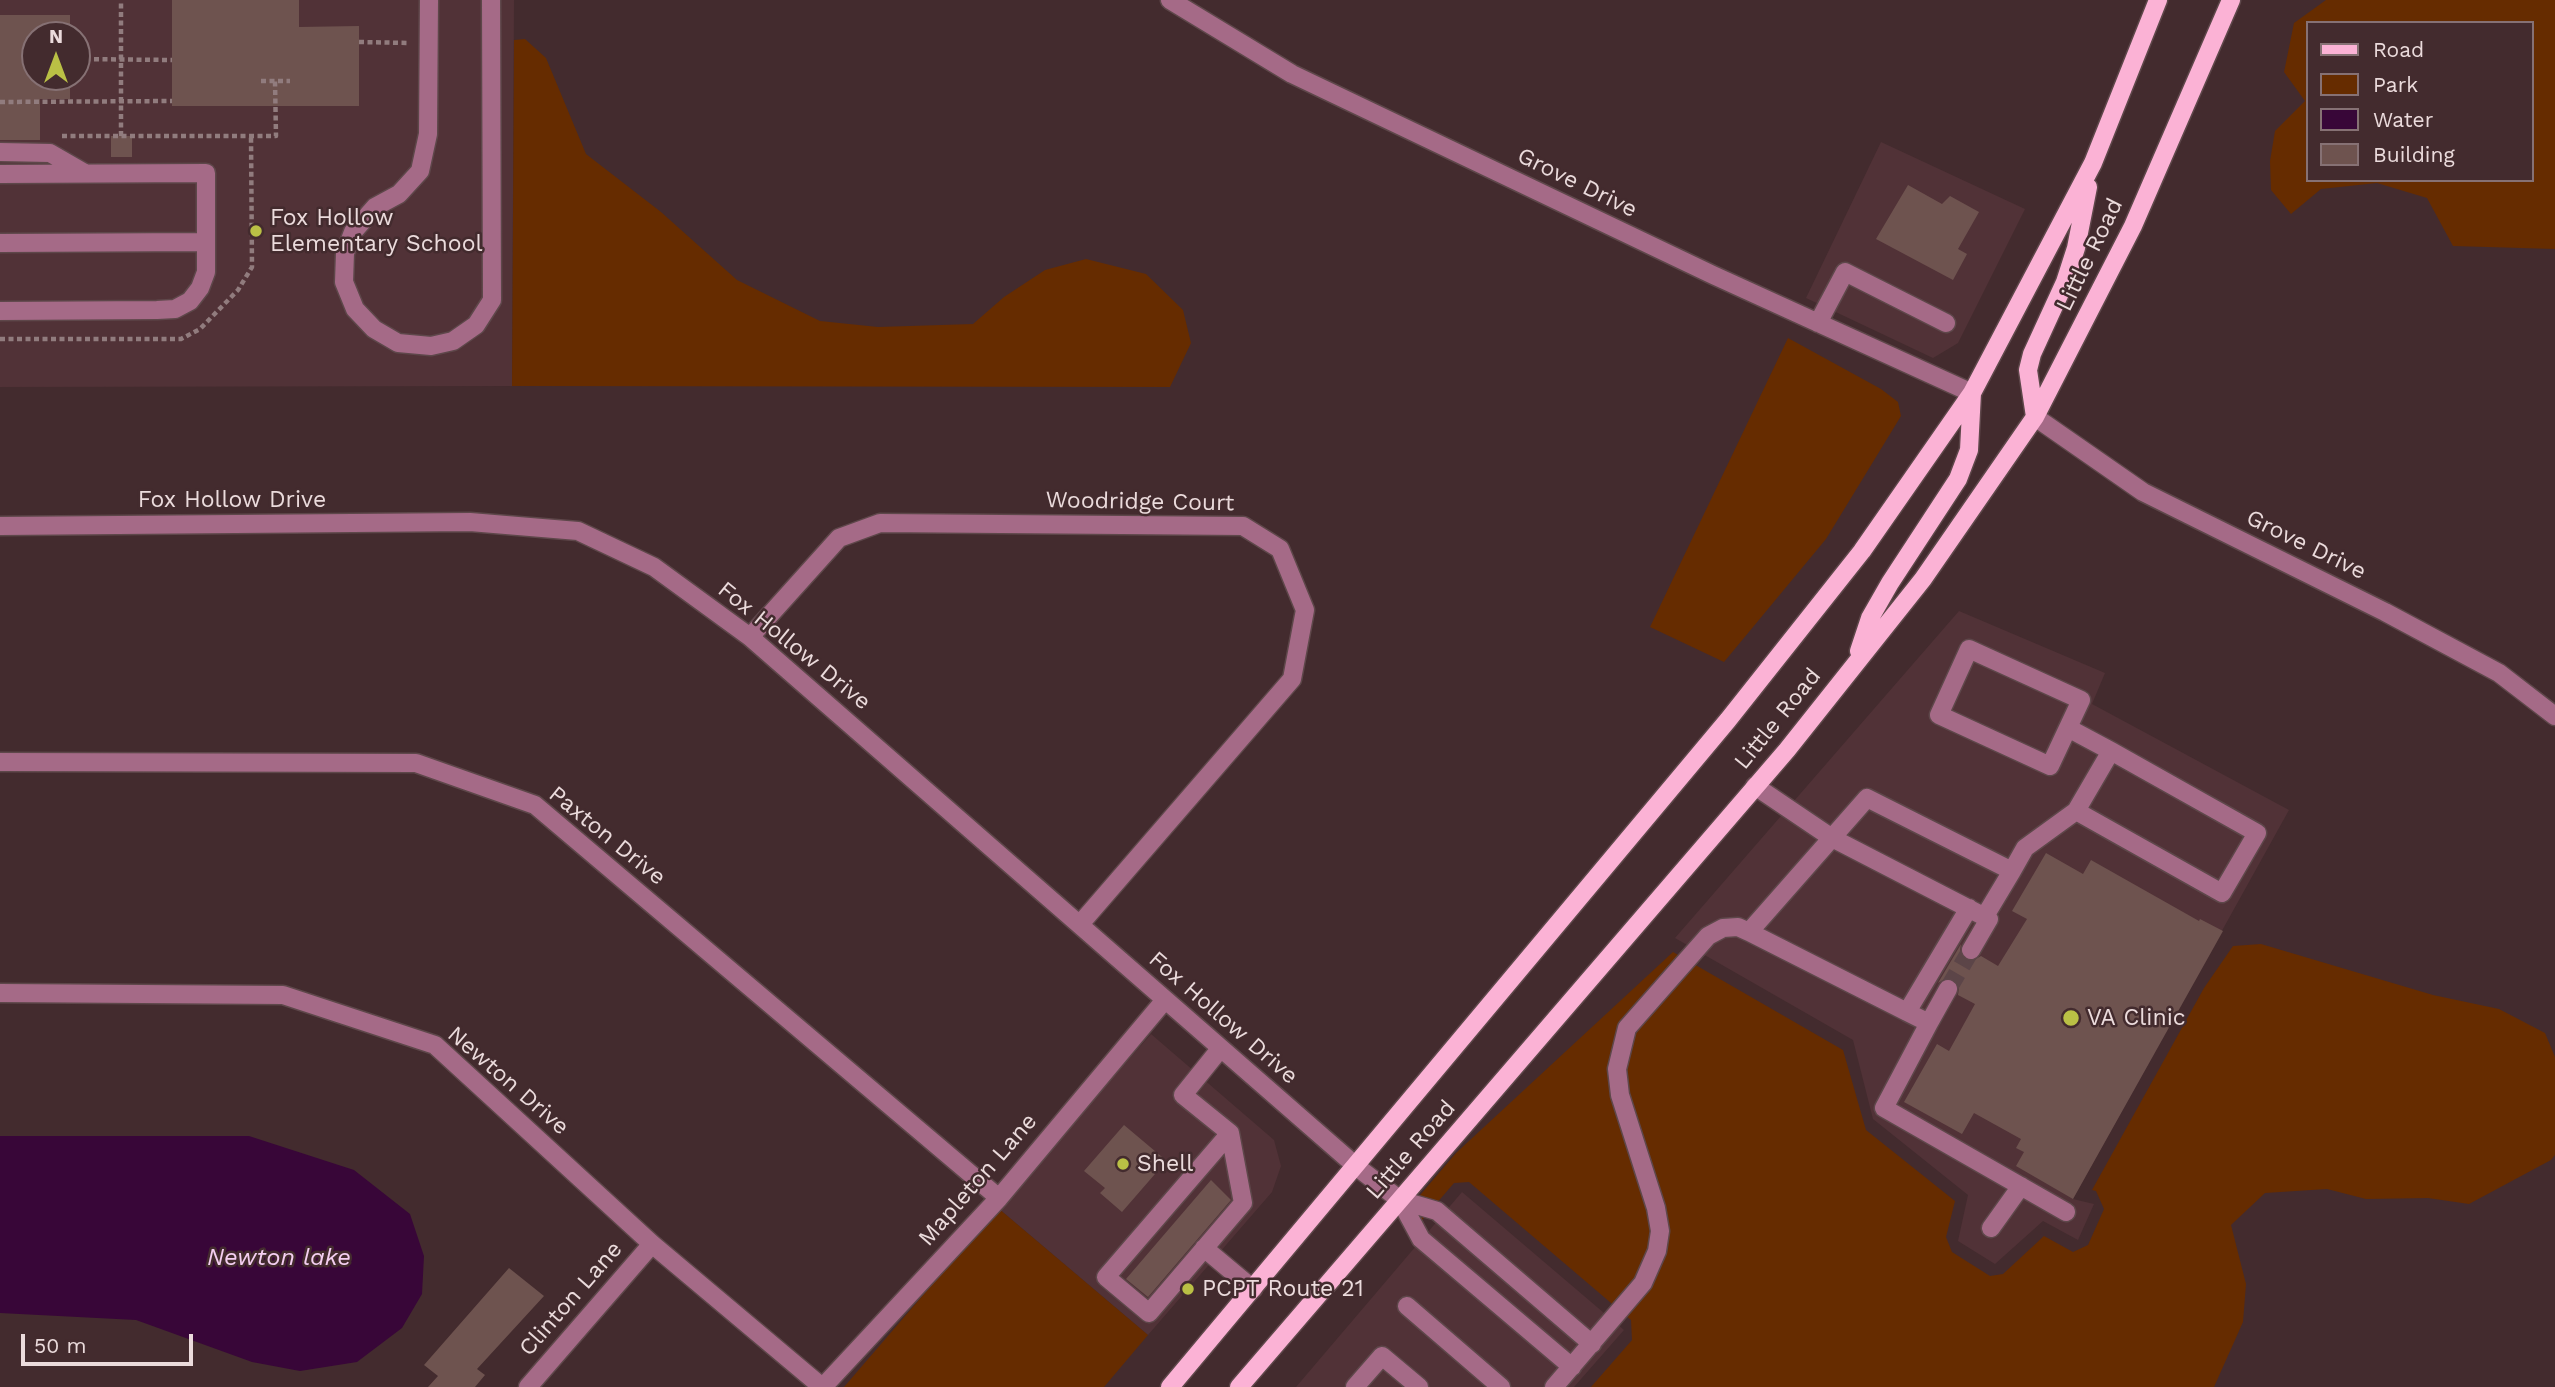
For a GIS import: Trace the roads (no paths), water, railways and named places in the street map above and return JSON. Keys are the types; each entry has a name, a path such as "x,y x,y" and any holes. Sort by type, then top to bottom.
{"main road":[{"name":"Little Road","path":"1170,1387 1357,1167 1762,678 1862,551 1972,393 2093,163 2158,0"},
{"name":"Little Road","path":"1239,1387 1755,786 1923,579 2035,417 2133,226 2231,0"},
{"path":"2035,417 2028,370 2076,248 2093,163"},
{"path":"1854,665 1870,618 1958,479 1969,450 1972,393"}],"street":[{"path":"429,0 428,134 420,171 398,194 375,207 353,232 345,253 344,282 355,309 374,330 398,343 431,346 453,341 476,325 492,300 491,0"},
{"name":"Grove Drive","path":"1170,0 1292,74 1972,393"},
{"path":"0,152 50,153 86,174"},
{"path":"0,174 206,173 206,272 200,288 190,301 175,309 0,311"},
{"path":"0,243 206,242"},
{"path":"1818,323 1845,272 1946,323"},
{"name":"Grove Drive","path":"2035,417 2143,492 2397,618 2499,673 2555,716"},
{"name":"Fox Hollow Drive","path":"0,526 470,522 578,531 654,567 750,637 1081,923 1164,1001 1357,1167 1400,1200"},
{"name":"Woodridge Court","path":"750,637 839,538 880,523 1243,526 1280,549 1305,611 1292,679 1081,923"},
{"path":"1969,649 2081,700 2068,728 2050,766 1939,715 1969,649"},
{"path":"2068,728 2257,833 2222,893 2076,811"},
{"path":"1971,950 2025,848 2076,811 2111,751"},
{"name":"Paxton Drive","path":"0,762 416,763 534,805 999,1198"},
{"path":"1755,786 1832,838 1987,917"},
{"path":"1749,932 1867,798 2012,871"},
{"path":"1907,1012 1969,908"},
{"path":"1554,1387 1643,1283 1651,1268 1658,1241 1656,1208 1620,1095 1617,1069 1627,1028 1708,936 1723,928 1738,927 1929,1023"},
{"path":"1948,989 1884,1108 2066,1212"},
{"name":"Newton Drive","path":"0,993 284,995 435,1045 652,1244 823,1387"},
{"name":"Mapleton Lane","path":"823,1387 999,1198 1164,1001"},
{"path":"1220,1049 1183,1095 1230,1133 1243,1203 1149,1313 1106,1278 1230,1133"},
{"path":"1992,1228 2021,1186"},
{"path":"1400,1200 1437,1210 1592,1344"},
{"path":"1400,1200 1421,1239 1572,1367"},
{"name":"Clinton Lane","path":"528,1387 652,1244"},
{"path":"1204,1248 1253,1289"},
{"path":"1406,1306 1502,1387"},
{"path":"1355,1387 1382,1356 1419,1387"}],"water":[{"name":"Newton lake","path":"0,1136 249,1136 354,1170 410,1214 424,1256 422,1294 402,1328 357,1362 300,1371 252,1362 136,1320 0,1313"}],"tunnel":[{"path":"1948,989 1971,950"}],"place":[{"name":"Fox Hollow Elementary School","path":"256,231"},
{"name":"VA Clinic","path":"2071,1018"},
{"name":"Shell","path":"1123,1164"},
{"name":"PCPT Route 21","path":"1188,1289"}]}
